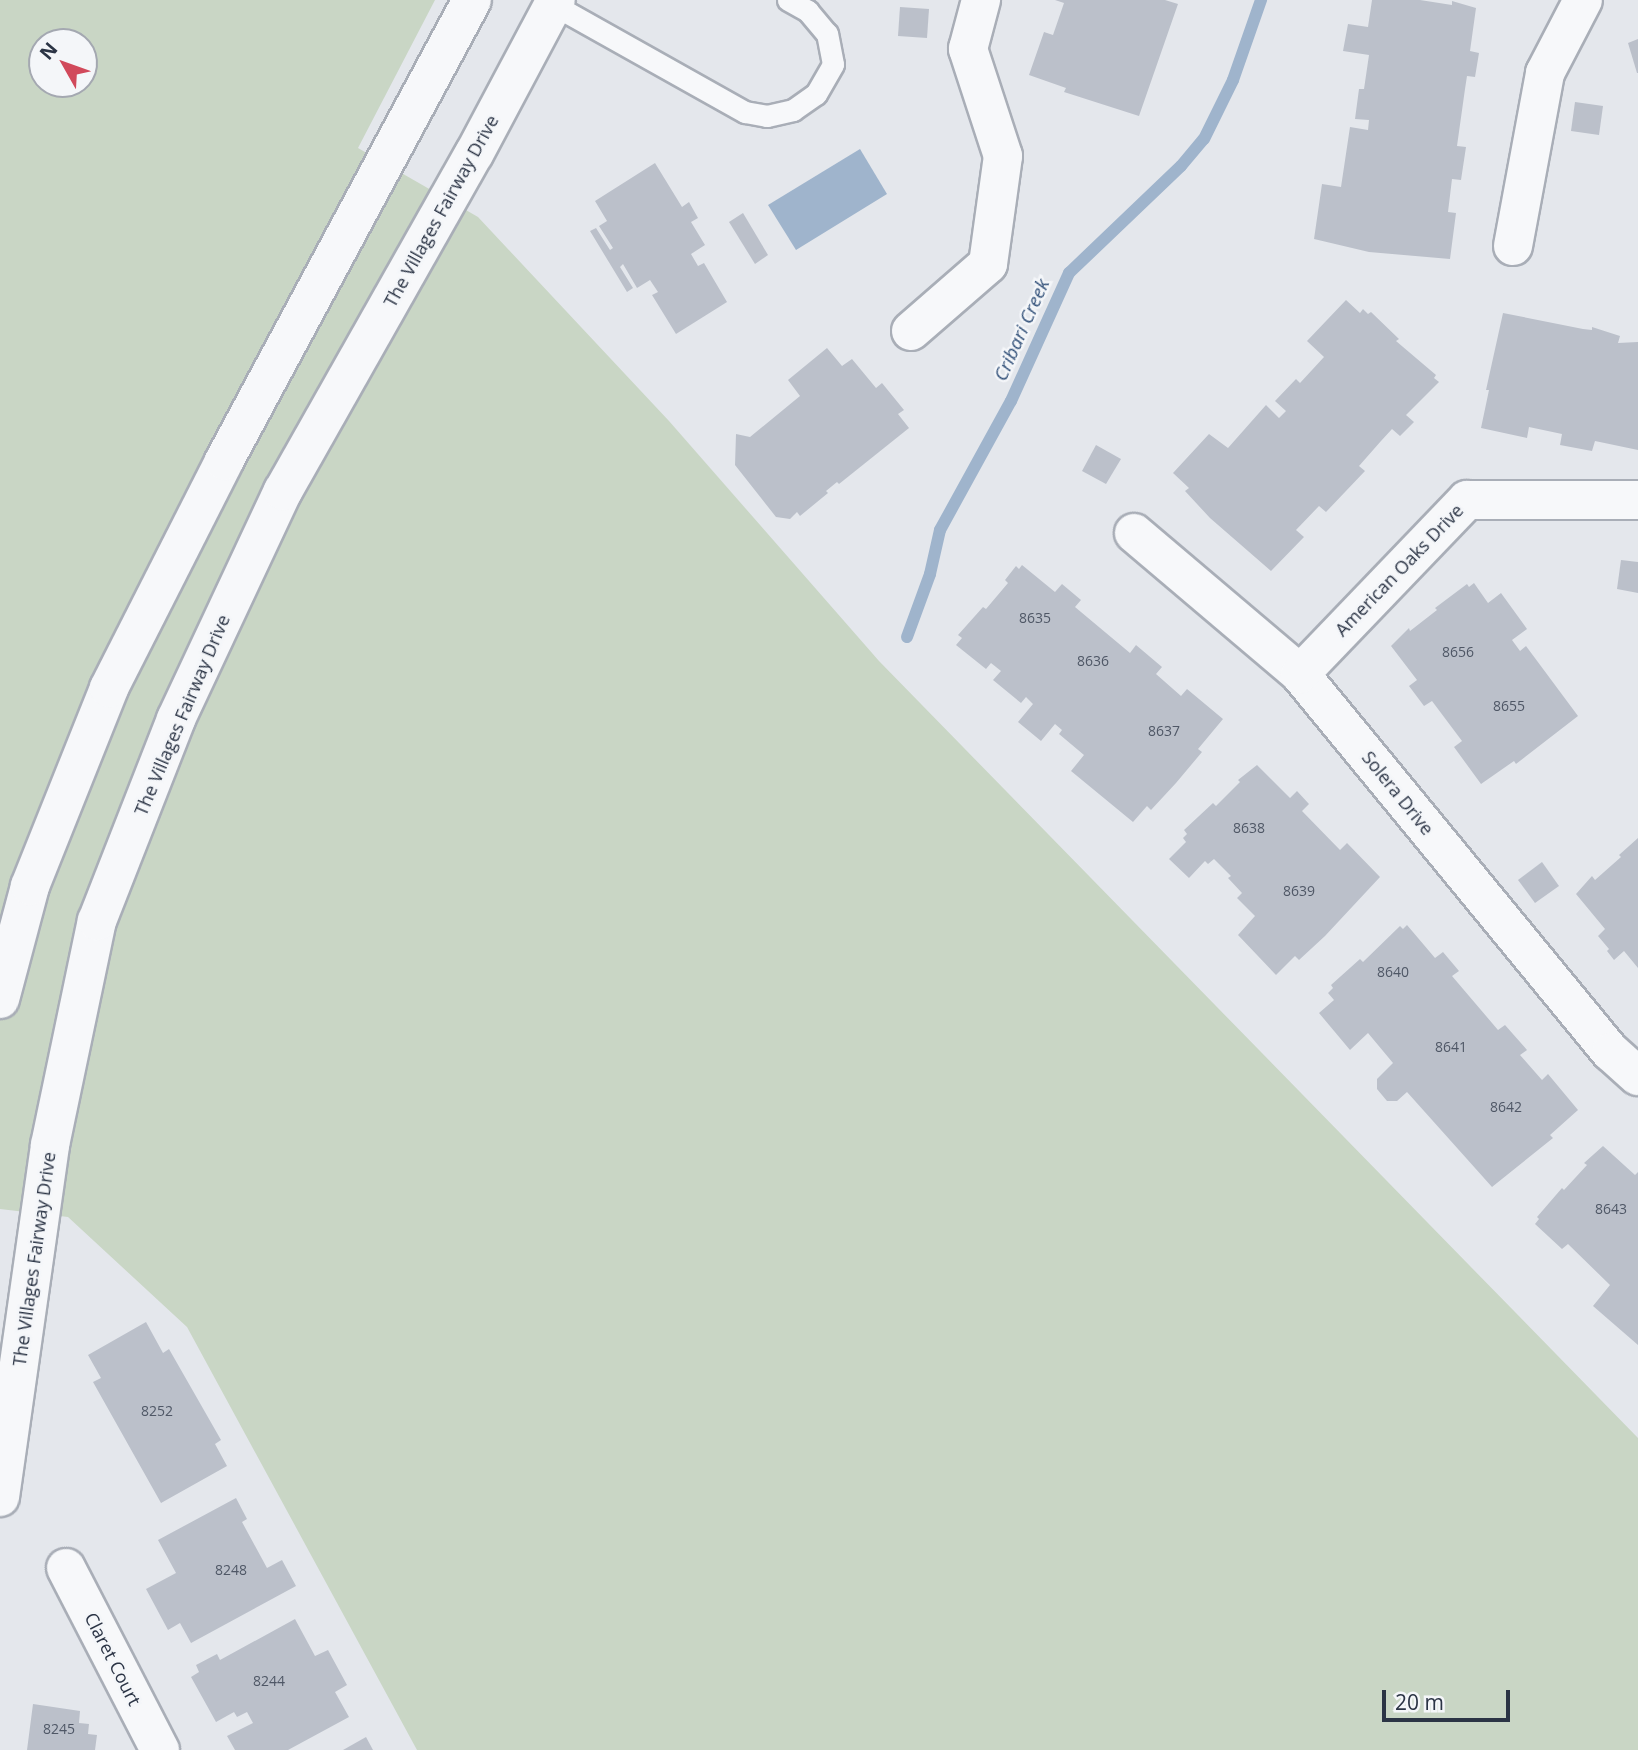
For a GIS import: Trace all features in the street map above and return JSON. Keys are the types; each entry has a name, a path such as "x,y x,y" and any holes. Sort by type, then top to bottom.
{"street":[{"path":"0,999 30,886 109,688 224,461 472,0"},
{"path":"911,331 988,264 1003,156 968,49 981,0"},
{"path":"1513,246 1545,73 1583,0"},
{"name":"The Villages Fairway Drive","path":"0,1497 50,1145 97,921 176,719 283,491 474,154 555,2"},
{"name":"American Oaks Drive","path":"1300,674 1467,500 1638,500"},
{"name":"Solera Drive","path":"1134,533 1300,674 1611,1052 1638,1076"},
{"name":"Claret Court","path":"66,1568 160,1750"}],"lane":[{"path":"555,2 745,111 767,117 793,110 816,94 833,64 827,34 808,11 788,0"}],"green space":[{"path":"0,0 435,0 358,148 478,217 669,421 879,661 1638,1438 1638,1750 417,1750 187,1327 68,1217 0,1209"}],"water":[{"path":"860,149 887,194 796,250 768,205"}],"building":[{"path":"1055,0 1165,0 1178,4 1139,116 1064,92 1066,88 1029,75 1044,32 1053,35 1064,3"},
{"path":"1372,0 1420,0 1452,5 1452,1 1476,8 1470,51 1479,53 1475,77 1467,76 1465,89 1457,146 1466,147 1461,180 1452,179 1448,212 1456,213 1450,259 1369,252 1314,239 1322,184 1341,187 1350,127 1368,130 1369,120 1355,119 1359,89 1364,89 1369,55 1343,51 1348,24 1368,27"},
{"path":"900,7 929,9 927,38 898,36"},
{"path":"1638,39 1638,73 1637,73 1628,43"},
{"path":"1575,102 1603,106 1599,135 1571,131"},
{"path":"655,163 682,207 689,202 698,218 691,222 705,245 691,254 698,266 704,263 727,302 676,334 652,295 658,292 650,280 637,288 623,264 620,267 633,288 627,292 590,231 596,228 610,250 613,248 599,226 607,221 595,201"},
{"path":"743,213 768,255 755,264 729,222"},
{"path":"1346,300 1360,313 1363,309 1368,314 1371,312 1399,339 1396,341 1436,375 1434,378 1439,382 1406,415 1414,422 1400,436 1392,429 1359,466 1365,471 1326,512 1319,506 1296,530 1304,537 1271,571 1210,518 1185,491 1189,488 1173,473 1209,434 1228,448 1266,405 1279,418 1286,411 1275,401 1296,379 1300,383 1324,357 1307,341"},
{"path":"1503,313 1583,329 1592,330 1592,327 1620,336 1618,343 1638,342 1638,450 1595,441 1592,451 1560,445 1562,434 1529,427 1527,438 1481,428 1489,390 1486,390"},
{"path":"827,348 842,366 852,359 876,388 882,383 904,410 898,414 909,428 839,484 837,482 800,516 797,512 790,519 776,517 735,465 736,434 750,437 800,396 788,380"},
{"path":"1096,445 1121,459 1106,484 1082,471"},
{"path":"1621,560 1638,562 1638,593 1617,589"},
{"path":"1022,565 1055,592 1062,584 1081,600 1075,607 1130,653 1136,645 1162,667 1156,674 1181,696 1187,689 1223,719 1198,749 1202,752 1176,783 1151,810 1147,806 1133,822 1071,771 1084,755 1059,734 1062,730 1055,724 1041,741 1018,722 1033,704 1026,697 1021,703 993,680 1001,671 991,663 986,669 956,645 962,638 958,635 983,607 986,609 1008,583 1005,580 1016,566 1019,569"},
{"path":"1474,583 1488,603 1501,593 1527,629 1512,640 1520,651 1526,646 1578,716 1516,764 1514,761 1481,784 1454,747 1462,741 1432,701 1424,706 1409,686 1417,680 1391,646 1409,628 1410,631 1437,610 1435,608 1467,584 1469,587"},
{"path":"1257,765 1290,798 1297,791 1309,804 1302,811 1340,850 1347,843 1380,877 1325,936 1299,960 1295,956 1276,975 1238,935 1255,916 1237,898 1242,893 1228,878 1231,876 1214,859 1208,864 1205,861 1189,878 1169,859 1186,842 1183,838 1187,834 1184,830 1213,803 1216,806 1240,782 1238,780"},
{"path":"1638,838 1638,968 1624,951 1614,960 1598,936 1605,929 1576,894 1592,876 1595,880 1621,857 1619,855"},
{"path":"1542,862 1559,886 1535,903 1518,880"},
{"path":"1407,925 1435,958 1443,952 1459,971 1452,976 1498,1030 1505,1025 1527,1050 1520,1055 1542,1080 1548,1074 1578,1110 1550,1135 1553,1138 1492,1187 1407,1092 1397,1101 1387,1101 1377,1089 1377,1079 1393,1063 1368,1033 1350,1050 1319,1013 1334,1000 1328,993 1333,988 1331,985 1360,959 1363,962 1400,926 1403,929"},
{"path":"1603,1146 1635,1175 1638,1172 1638,1345 1593,1306 1610,1285 1568,1244 1562,1249 1535,1224 1539,1219 1537,1217 1562,1188 1564,1190 1587,1165 1584,1163"},
{"path":"146,1322 163,1353 169,1349 221,1440 215,1444 227,1466 161,1503 93,1382 101,1378 88,1355"},
{"path":"236,1498 247,1519 242,1522 267,1568 282,1560 296,1586 191,1643 180,1623 168,1630 146,1589 176,1573 158,1540"},
{"path":"295,1619 315,1656 328,1650 347,1685 335,1692 349,1717 288,1750 235,1750 227,1736 253,1723 247,1712 237,1717 234,1712 216,1722 191,1677 199,1672 196,1665 217,1654 220,1660"},
{"path":"33,1704 80,1711 79,1723 89,1724 88,1734 97,1735 95,1750 27,1750"},
{"path":"366,1737 373,1750 343,1750"}],"waterway":[{"name":"Cribari Creek","path":"907,637 930,574 940,530 1011,401 1069,273 1181,166 1204,139 1233,80 1261,0"}]}
